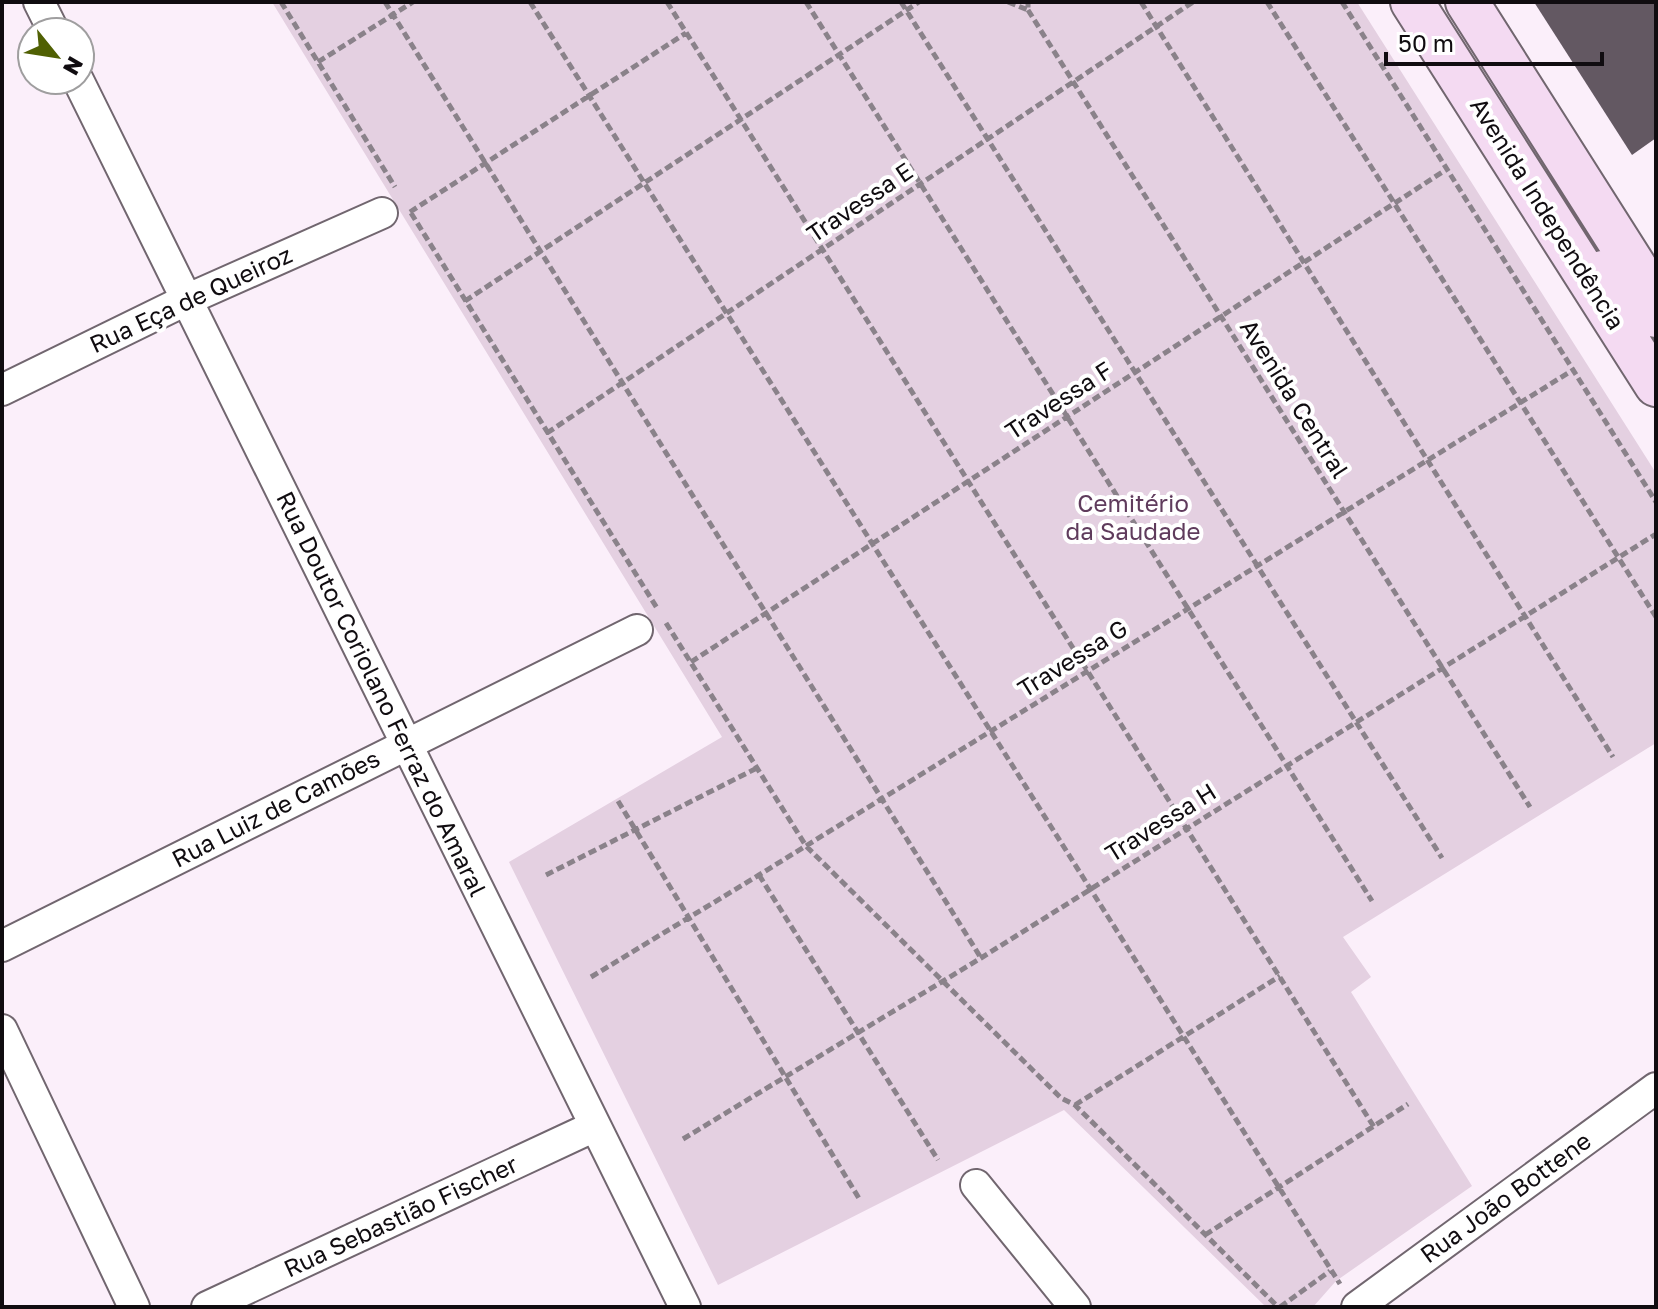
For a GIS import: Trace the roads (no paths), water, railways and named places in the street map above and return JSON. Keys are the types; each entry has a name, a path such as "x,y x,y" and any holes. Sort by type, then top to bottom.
{"main road":[{"name":"Avenida Independência","path":"1412,2 1656,385"},
{"path":"1430,2 1617,294 1656,316"},
{"name":"Avenida Independência","path":"1467,2 1656,300"}],"street":[{"name":"Rua Doutor Coriolano Ferraz do Amaral","path":"86,96 685,1307"},
{"name":"Rua Eça de Queiroz","path":"2,390 186,300 398,203"},
{"name":"Rua Luiz de Camões","path":"2,946 653,620"},
{"path":"2,1030 134,1307"},
{"name":"Rua João Bottene","path":"1358,1306 1656,1088"},
{"name":"Rua Sebastião Fischer","path":"207,1307 595,1126"},
{"path":"976,1185 1075,1307"}],"park label":[{"name":"Cemitério da Saudade","path":"1133,518"}]}
